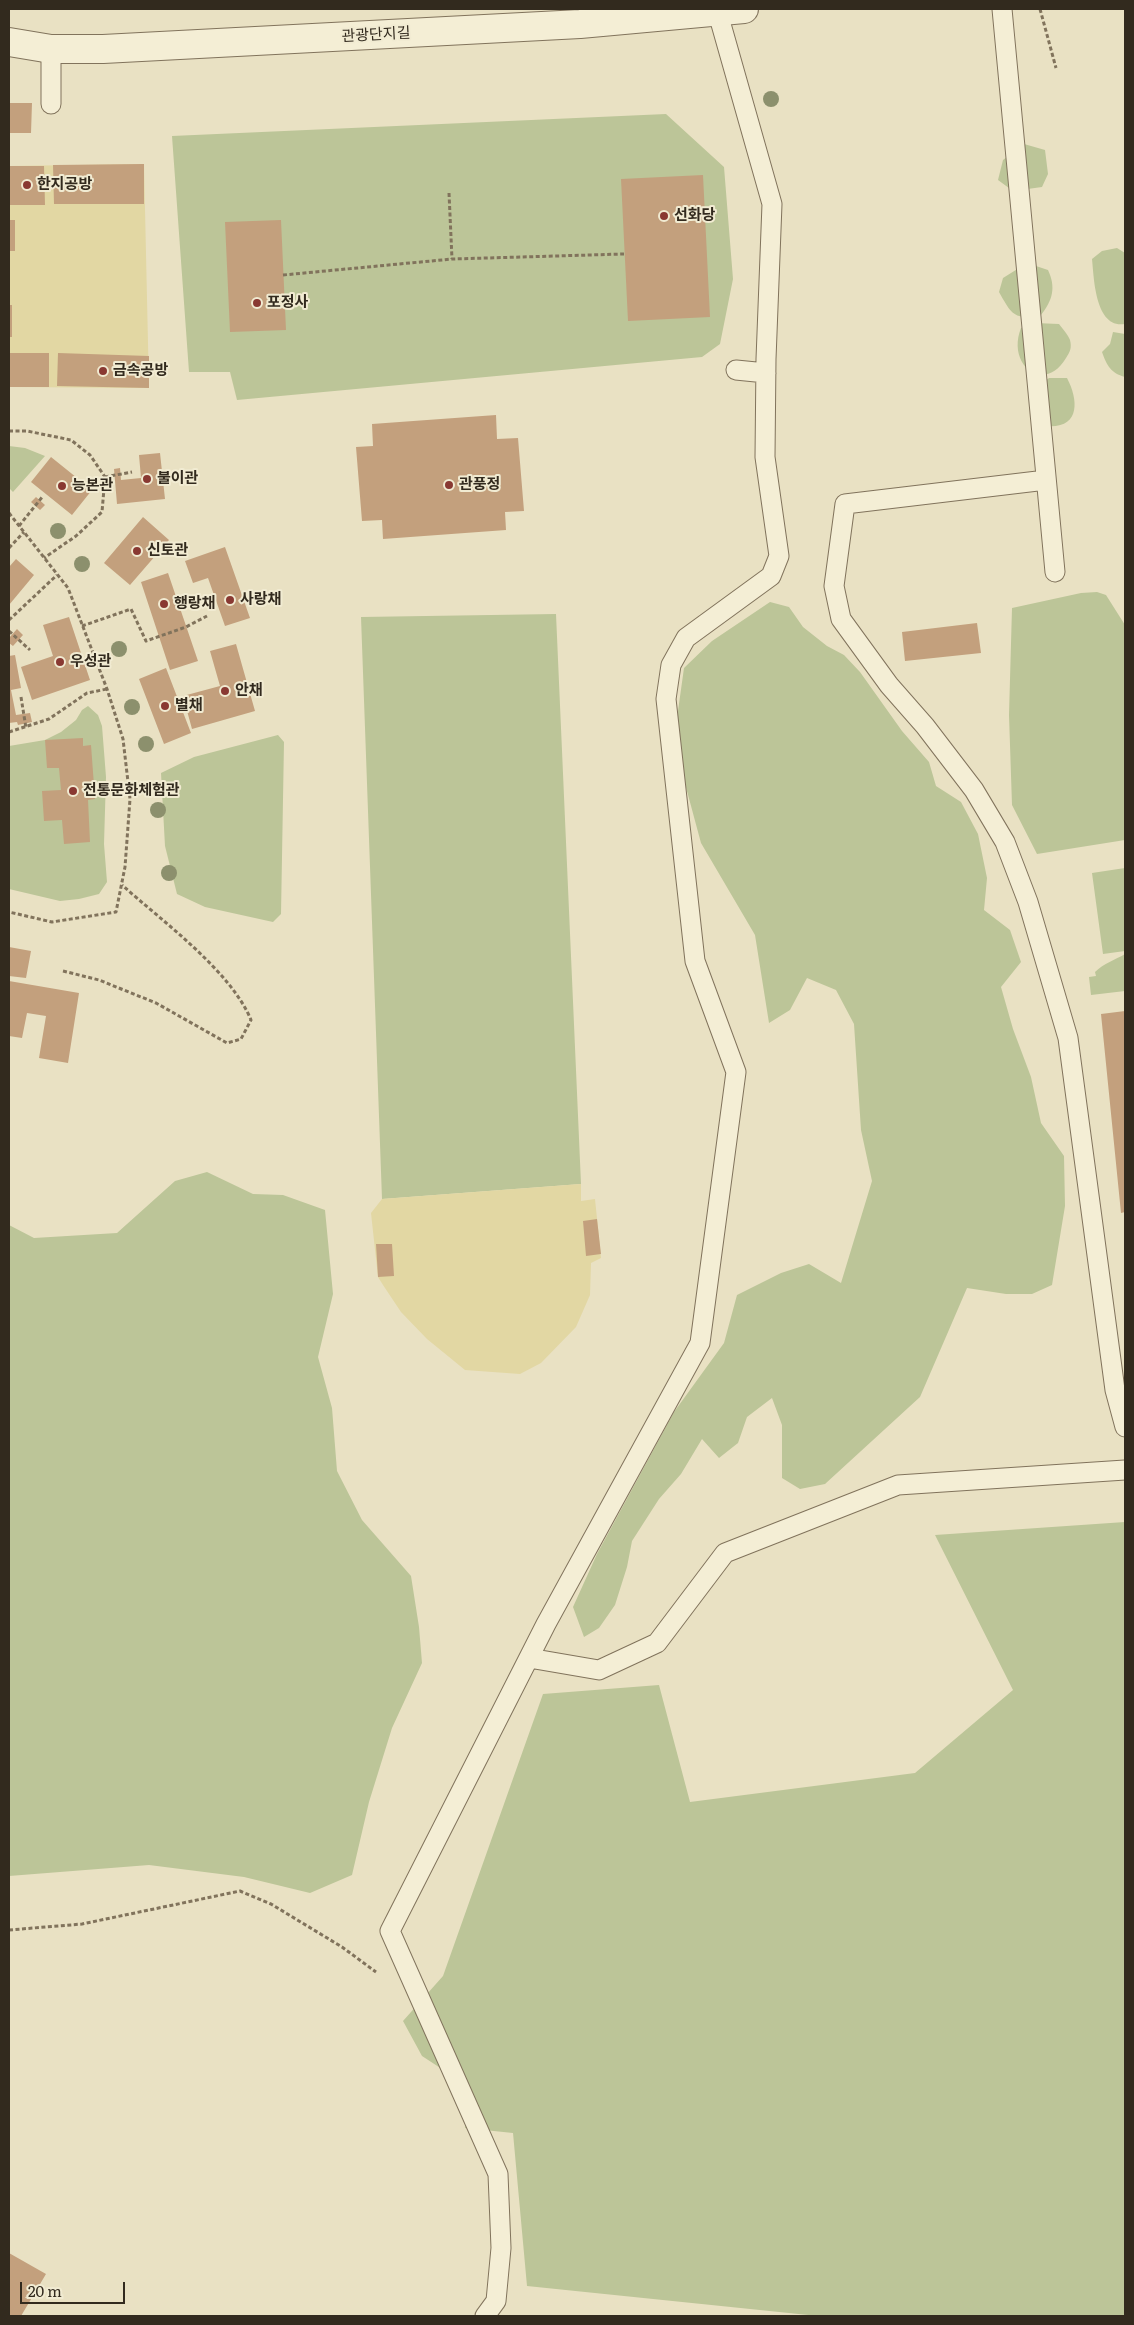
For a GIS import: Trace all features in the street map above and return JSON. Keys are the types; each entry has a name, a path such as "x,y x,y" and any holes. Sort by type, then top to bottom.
{"street":[{"name":"관광단지길","path":"9,42 52,49 103,49 580,24 744,9"}],"lane":[{"path":"1002,9 1055,572"},
{"path":"485,2316 496,2301 501,2248 498,2174 390,1931 528,1658 700,1343 736,1072 695,961 666,700 671,665 686,638 771,576 780,556 765,457 772,204 717,10"},
{"path":"50,104 52,49"},
{"path":"736,370 766,373"},
{"path":"1046,480 845,504 834,586 841,619 889,685 925,726 974,790 1005,842 1028,902 1068,1038 1115,1390 1125,1427"},
{"path":"528,1658 599,1670 657,1643 724,1553 898,1485 1125,1470"}],"path":[{"path":"1040,9 1056,68"},
{"path":"449,193 452,259"},
{"path":"283,275 452,259 624,254"},
{"path":"9,431 27,431 71,440 90,455 105,477 102,512 76,536 44,558"},
{"path":"105,477 132,472"},
{"path":"19,526 43,496"},
{"path":"9,513 68,588 107,689 123,739 130,799 121,884 116,912 52,922 9,912"},
{"path":"9,548 24,532"},
{"path":"9,620 57,574"},
{"path":"82,626 131,609 146,641 186,627 207,616"},
{"path":"9,631 30,650"},
{"path":"9,732 49,719 87,693 107,689"},
{"path":"21,697 26,728"},
{"path":"64,971 99,980 156,1004 227,1043 241,1039 251,1020 244,1003 220,972 121,884"},
{"path":"9,1930 82,1924 240,1890 271,1904 342,1947 382,1976"}],"green space":[{"path":"666,114 724,167 733,279 720,344 702,357 237,400 230,372 189,372 172,136"},
{"path":"1024,144 1045,150 1048,174 1042,187 1013,191 998,180 1003,160"},
{"path":"1117,248 1125,253 1125,324 1115,323 1107,319 1102,311 1095,289 1092,259 1102,251"},
{"path":"1027,263 1048,270 1052,282 1052,293 1051,299 1041,315 1025,317 1011,311 999,292 1003,278"},
{"path":"1035,323 1059,324 1070,340 1070,350 1066,358 1057,369 1048,374 1030,371 1023,364 1019,354 1018,342 1021,328"},
{"path":"1113,332 1125,334 1125,377 1110,368 1102,352 1110,344"},
{"path":"1049,378 1067,378 1074,396 1074,412 1071,418 1057,426 1046,426 1036,388"},
{"path":"9,446 25,448 45,456 13,492 9,488"},
{"path":"1097,592 1106,595 1125,625 1125,840 1037,854 1012,805 1009,715 1012,608 1081,593"},
{"path":"770,602 789,607 803,627 827,646 844,655 860,672 902,731 929,762 936,786 961,802 978,834 987,878 984,910 1010,930 1021,962 1001,987 1013,1029 1031,1077 1041,1123 1064,1156 1065,1206 1052,1285 1032,1294 1006,1294 967,1288 920,1397 825,1484 800,1489 782,1478 782,1425 772,1398 747,1417 738,1443 719,1458 702,1439 681,1474 659,1499 632,1541 627,1567 615,1605 599,1628 584,1637 573,1607 597,1554 674,1412 724,1343 737,1295 781,1273 809,1264 841,1283 872,1181 861,1130 854,1024 836,990 807,978 790,1010 769,1023 755,935 701,843 677,754 678,711 684,668 712,641"},
{"path":"556,614 581,1184 382,1199 361,617"},
{"path":"88,706 98,715 102,726 106,777 104,844 107,882 99,894 60,901 9,889 9,746 45,740 61,732 76,720 82,710"},
{"path":"278,735 284,742 281,914 273,922 205,907 177,894 165,846 161,773 194,757"},
{"path":"1125,868 1125,951 1103,954 1092,873"},
{"path":"1125,954 1125,991 1091,995 1089,977 1096,976 1095,972 1098,969"},
{"path":"207,1172 253,1194 283,1195 325,1210 333,1294 318,1357 332,1408 337,1471 362,1520 411,1576 419,1627 422,1663 392,1728 369,1802 352,1875 310,1893 244,1877 149,1865 9,1876 9,1225 34,1238 117,1233 175,1181"},
{"path":"1125,1522 1125,2316 818,2316 527,2286 513,2133 465,2128 471,2088 422,2056 403,2021 443,1976 543,1694 659,1685 690,1802 915,1773 1013,1690 935,1535"}],"sand":[{"path":"144,164 149,388 9,387 9,166"},
{"path":"581,1184 581,1201 595,1199 601,1258 591,1263 590,1295 576,1327 541,1363 520,1374 465,1370 427,1339 401,1312 378,1277 371,1213 382,1199"}],"building":[{"path":"9,103 32,103 31,133 9,133"},
{"path":"144,164 144,204 54,204 53,165"},
{"name":"한지공방","path":"9,166 44,166 45,205 9,205"},
{"name":"선화당","path":"703,175 710,317 628,321 621,179"},
{"name":"한지공방","path":"9,220 15,220 15,251 9,251"},
{"name":"포정사","path":"281,220 286,330 230,332 225,222"},
{"path":"9,305 12,305 12,337 9,337"},
{"path":"9,353 49,353 49,387 9,387"},
{"name":"금속공방","path":"58,353 149,356 149,388 57,386"},
{"path":"496,415 497,439 518,438 524,511 505,512 506,530 383,539 382,520 362,521 356,447 373,446 372,424"},
{"name":"불이관","path":"160,453 165,499 117,504 114,469 120,468 121,480 141,478 139,455"},
{"name":"능본관","path":"51,457 92,490 72,515 31,482"},
{"path":"36,497 45,505 40,510 31,502"},
{"name":"신토관","path":"143,517 169,540 130,585 104,563"},
{"name":"사랑채","path":"225,547 250,618 225,626 208,578 193,583 185,561"},
{"path":"16,559 34,575 9,605 9,567"},
{"name":"행랑채","path":"168,573 198,661 170,670 141,582"},
{"name":"우성관","path":"69,617 90,680 32,700 21,667 53,656 43,625"},
{"path":"977,623 981,653 905,661 902,632"},
{"path":"17,629 23,635 13,646 9,643 9,638"},
{"name":"안채","path":"236,644 255,711 192,729 183,696 220,686 210,651"},
{"path":"15,655 21,688 11,690 16,715 30,713 32,722 18,725 17,722 9,723 9,656"},
{"name":"별채","path":"166,668 191,733 164,744 139,679"},
{"name":"전통문화체험관","path":"83,738 83,746 91,745 95,799 88,800 90,842 64,844 62,820 44,821 42,791 61,790 59,768 47,768 45,740"},
{"path":"9,947 31,951 26,978 9,976"},
{"path":"9,981 79,993 68,1063 39,1058 46,1016 27,1013 22,1038 9,1036"},
{"path":"1125,1011 1125,1212 1121,1213 1101,1014"},
{"path":"597,1219 601,1254 586,1256 583,1221"},
{"path":"376,1244 392,1244 394,1276 378,1277"},
{"path":"9,2253 46,2274 21,2316 9,2316"}],"place":[{"name":"한지공방","path":"27,185"},
{"name":"선화당","path":"664,216"},
{"name":"포정사","path":"257,303"},
{"name":"금속공방","path":"103,371"},
{"name":"불이관","path":"147,479"},
{"name":"관풍정","path":"449,485"},
{"name":"능본관","path":"62,486"},
{"name":"신토관","path":"137,551"},
{"name":"사랑채","path":"230,600"},
{"name":"행랑채","path":"164,604"},
{"name":"우성관","path":"60,662"},
{"name":"안채","path":"225,691"},
{"name":"별채","path":"165,706"},
{"name":"전통문화체험관","path":"73,791"}]}
